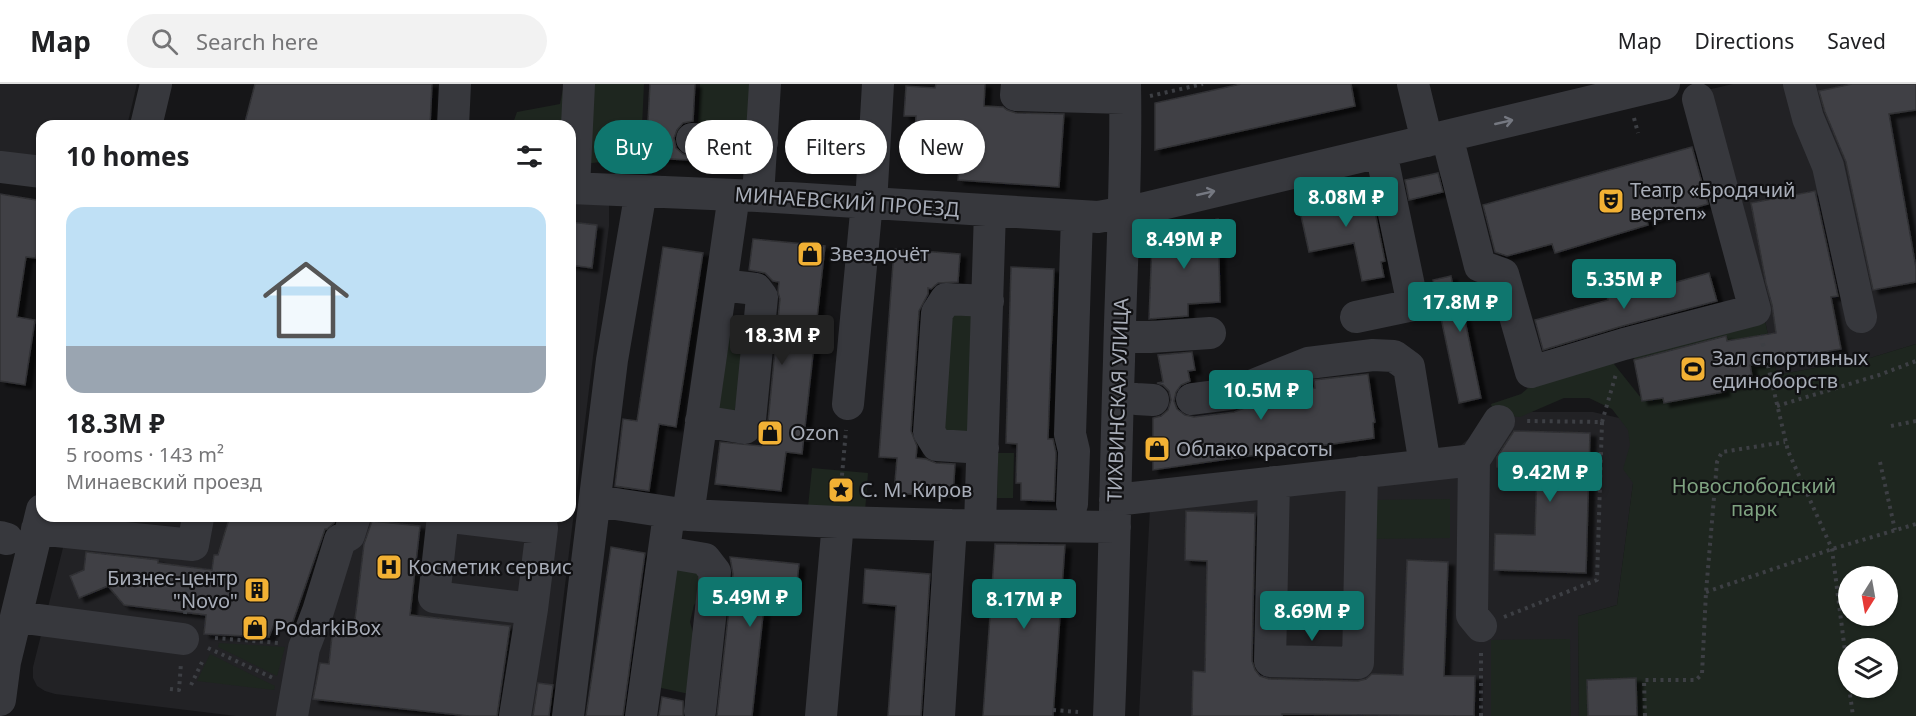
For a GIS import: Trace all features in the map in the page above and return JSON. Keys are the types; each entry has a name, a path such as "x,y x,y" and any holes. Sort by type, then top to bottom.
{"street":[{"path":"147,120 156,84"},
{"path":"453,120 454,84"},
{"path":"576,129 579,84"},
{"path":"763,120 765,84"},
{"path":"848,404 869,203 878,84"},
{"path":"1017,84 1016,95 1132,93"},
{"path":"1413,84 1437,138 1480,266 1503,274 1531,372 1624,344 1755,310 1698,99"},
{"name":"МИНАЕВСКИЙ ПРОЕЗД","path":"576,188 746,195 1098,217 1123,213 1664,84"},
{"path":"1798,84 1808,118 1828,166 1861,317"},
{"name":"ТИХВИНСКАЯ УЛИЦА","path":"1109,716 1123,213 1132,93"},
{"path":"1356,317 1413,305 1381,152"},
{"path":"0,167 36,171"},
{"path":"641,716 664,552 678,514 701,421 721,285 752,174"},
{"path":"568,716 612,360 641,191"},
{"path":"939,716 967,525 983,448 990,211"},
{"path":"1072,504 1074,451 1070,434 1077,216"},
{"path":"701,421 745,428 750,420 762,297 756,289 721,285"},
{"path":"983,448 937,444 929,432 937,313 945,299 988,301"},
{"path":"1119,337 1210,333"},
{"path":"1192,399 1231,394 1308,363 1373,355 1394,356 1409,367 1425,465"},
{"path":"1118,395 1153,400"},
{"path":"1481,626 1472,615 1474,460 1499,421"},
{"path":"596,501 678,514 838,522 967,525 1115,513 1274,482 1474,460"},
{"path":"1274,482 1270,662 1358,663 1362,472"},
{"path":"0,700 5,662 40,522"},
{"path":"67,522 120,526 193,545 197,522"},
{"path":"292,716 304,648 340,540 349,535 353,522"},
{"path":"442,522 434,597 532,609"},
{"path":"515,716 532,609 540,522"},
{"path":"821,716 838,522"},
{"path":"955,716 967,525"},
{"path":"664,552 705,559 715,572 700,711"},
{"path":"17,617 196,644"}],"path":[{"path":"1132,93 1203,84"},
{"path":"1633,115 1638,133"},
{"path":"1755,310 1785,442 1832,549 1843,638"},
{"path":"1481,716 1481,626 1597,580 1602,422 1624,344"},
{"path":"1777,406 1879,375 1916,361"},
{"path":"838,522 848,404"},
{"path":"1499,421 1602,422"},
{"path":"1891,426 1916,421"},
{"path":"1646,716 1644,680 1696,680 1702,674 1717,462 1722,452 1785,442"},
{"path":"1880,462 1895,530"},
{"path":"1706,592 1832,549 1916,524"},
{"path":"215,638 282,643"},
{"path":"196,644 282,683"},
{"path":"170,689 178,690 179,683"},
{"path":"1851,698 1853,716"},
{"path":"1053,710 1078,711"}],"shaded area":[{"path":"0,84 137,84 128,120 36,120 36,156 0,152"},
{"path":"1733,84 1916,84 1916,344 1870,358 1777,375 1707,90"},
{"path":"576,202 609,204 609,226 576,496"},
{"path":"1500,412 1593,412 1641,423 1617,605 1578,616 1579,716 1139,716 1151,489 1452,453"},
{"path":"69,522 573,522 549,716 236,716 55,694 37,686 33,678 33,667"}],"green space":[{"path":"564,84 644,84 642,120 594,120 594,163 576,163 576,120 514,120 517,112 560,104"},
{"path":"700,84 754,84 752,120 698,120"},
{"path":"946,311 982,312 977,434 941,433"},
{"name":"Новослободский парк","path":"1763,312 1777,375 1870,358 1916,344 1916,716 1579,716 1578,616 1617,605 1633,483 1623,469 1630,445 1628,430 1612,409 1589,398 1564,398 1520,417 1494,415 1491,404 1521,394 1543,375 1610,359 1641,398 1634,357"},
{"path":"726,318 749,321 734,415 710,411"},
{"path":"998,453 1014,453 1013,498 997,498"},
{"path":"812,468 868,473 865,512 808,507"},
{"path":"1450,499 1450,538 1371,539 1371,500"},
{"path":"676,562 699,563 710,587 694,605 690,622 697,648 694,695 652,686"},
{"path":"1570,639 1571,716 1491,716 1491,640"},
{"path":"219,643 285,647 277,676 218,647"},
{"path":"210,654 275,686 274,690 197,681"}],"building":[{"path":"255,84 432,84 430,120 246,120"},
{"path":"650,84 695,84 693,120 685,120 674,138 676,148 685,155 685,160 673,159 673,120 648,120"},
{"path":"936,84 985,84 984,106 1003,107 1016,113 1064,114 1059,187 958,180 958,174 985,174 985,120 916,120 916,116 904,116 906,86 935,88"},
{"path":"1241,84 1351,84 1355,106 1155,150 1155,103"},
{"path":"1852,84 1916,84 1916,110 1889,114 1916,268 1916,282 1873,290 1846,162 1825,112 1819,91"},
{"path":"1692,147 1708,204 1647,221 1648,225 1555,253 1552,244 1507,256 1495,252 1483,205"},
{"path":"1438,173 1443,192 1409,200 1405,180"},
{"path":"1370,187 1385,261 1381,262 1384,277 1362,281 1354,243 1309,252 1298,202"},
{"path":"1815,191 1838,296 1831,297 1841,349 1750,365 1753,382 1723,387 1724,392 1664,403 1663,398 1642,401 1634,360 1726,336 1727,341 1776,333 1751,203"},
{"path":"0,194 36,200 36,258 26,257 17,317 35,320 25,385 0,381"},
{"path":"1218,219 1220,302 1188,304 1188,316 1149,319 1152,242 1159,232"},
{"path":"576,223 597,225 592,268 576,266"},
{"path":"753,239 825,246 802,454 786,452 781,491 715,484 720,442 761,446 762,434 768,422 780,299 779,282 773,281 765,273 749,270"},
{"path":"663,247 703,253 676,427 659,424 649,491 615,486 623,419 637,421"},
{"path":"894,249 960,254 958,282 938,283 931,289 928,288 928,294 919,311 911,431 917,446 916,458 936,463 955,464 953,497 894,493 897,458 879,457"},
{"path":"1011,267 1054,269 1048,439 1053,439 1056,453 1054,501 1021,500 1021,483 1016,483 1017,444 1006,443"},
{"path":"1709,273 1717,301 1543,350 1535,320 1608,300 1604,284 1625,278 1630,295"},
{"path":"1451,276 1454,292 1483,286 1488,288 1493,305 1463,311 1481,398 1459,403 1433,280"},
{"path":"1192,352 1195,370 1188,371 1190,381 1181,385 1174,401 1177,409 1185,415 1194,417 1234,412 1283,393 1315,388 1314,380 1368,374 1375,422 1373,423 1374,438 1153,470 1153,418 1161,416 1168,410 1171,400 1169,391 1157,383 1163,382 1158,355"},
{"path":"1514,431 1590,433 1586,573 1494,570 1495,534 1535,535 1537,468 1497,467 1497,457"},
{"path":"1186,511 1255,513 1252,661 1260,676 1269,679 1358,681 1372,674 1403,675 1407,560 1448,562 1444,676 1475,676 1474,716 1282,714 1282,716 1192,716 1193,671 1205,672 1207,561 1185,560"},
{"name":"Бизнес-центр \"Novo\"","path":"228,522 334,522 325,529 290,630 274,624 269,637 204,634 206,615 124,605 108,586 79,598 70,576 84,570 86,552 158,560 158,563 212,570 214,555 218,555"},
{"path":"372,522 420,526 410,615 510,626 497,716 469,716 313,699 320,663 329,664 333,626 354,628 364,544"},
{"path":"995,544 1065,545 1053,716 983,716"},
{"path":"611,547 645,553 623,716 586,716"},
{"path":"730,557 799,564 795,600 765,597 752,716 717,716 733,574"},
{"path":"865,569 930,574 921,716 888,716 896,606 863,603"},
{"path":"1636,678 1637,716 1588,716 1587,680"},
{"path":"538,683 553,685 549,716 533,716"},
{"path":"662,697 683,701 683,716 659,716"}],"place":[{"name":"Театр «Бродячий вертеп»","path":"1611,201"},
{"name":"Звездочёт","path":"810,254"},
{"name":"Зал спортивных единоборств","path":"1693,369"},
{"name":"Ozon","path":"770,433"},
{"name":"Облако красоты","path":"1157,449"},
{"name":"С. М. Киров","path":"841,490"},
{"name":"Косметик сервис","path":"389,567"},
{"name":"Бизнес-центр \"Novo\"","path":"257,590"},
{"name":"PodarkiBox","path":"255,628"}]}
